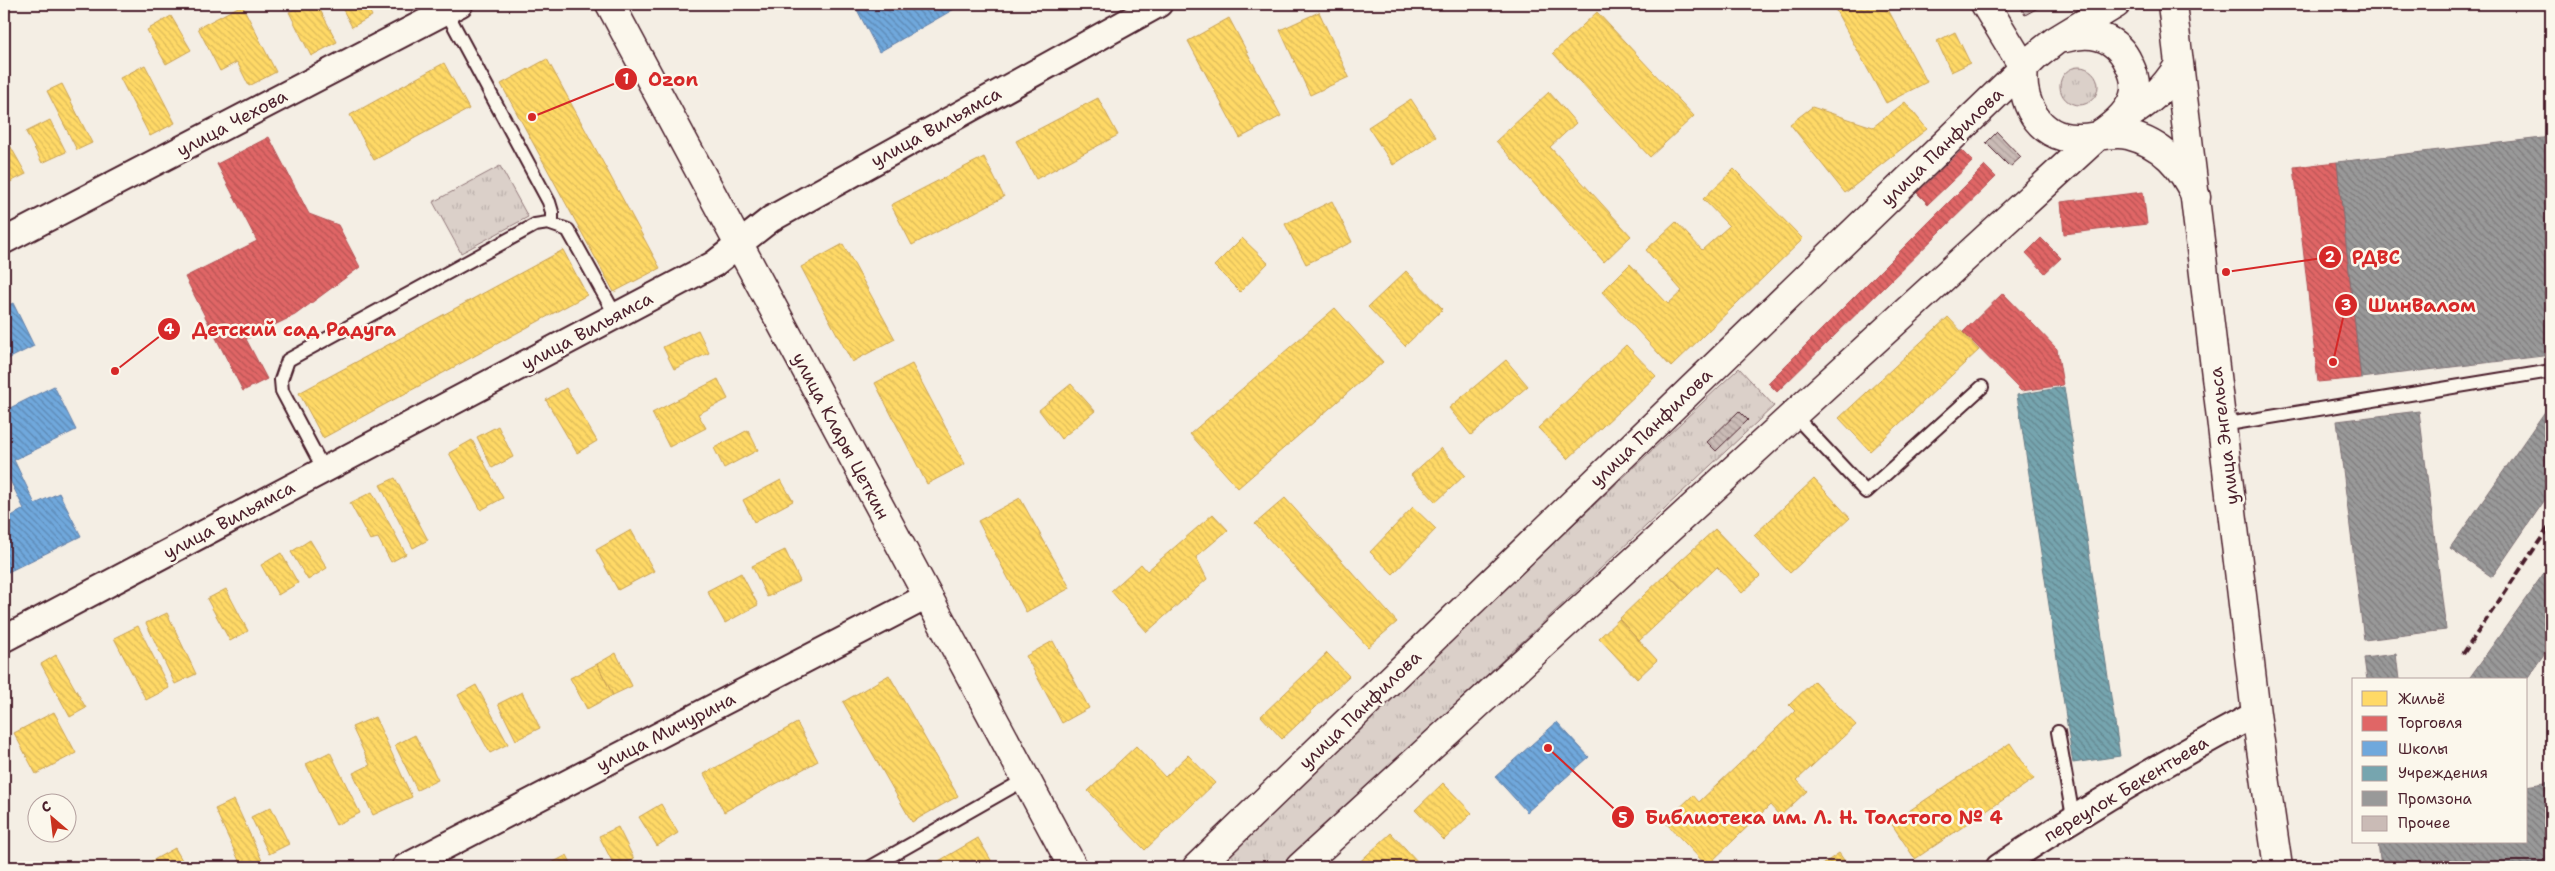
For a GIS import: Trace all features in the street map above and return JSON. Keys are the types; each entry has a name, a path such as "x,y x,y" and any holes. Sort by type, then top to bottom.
{"street":[{"name":"улица Клары Цеткин","path":"610,4 1073,867"},
{"name":"улица Вильямса","path":"4,639 714,264 771,219 1159,4"},
{"path":"1985,4 2024,68 2022,84 2031,112 2042,126 2056,136 2076,138 2107,129 2151,101 2165,87 2179,65"},
{"name":"улица Панфилова","path":"1197,867 2024,68 2056,41 2116,4"},
{"name":"улица Энгельса","path":"2172,4 2256,714 2278,867"},
{"name":"улица Чехова","path":"4,241 453,7"},
{"path":"1300,867 2129,108 2135,91 2133,73 2126,56 2114,42 2097,35 2077,34 2056,41"},
{"path":"2107,129 2158,148 2174,159 2187,178 2196,197"},
{"name":"улица Мичурина","path":"405,867 928,596"},
{"name":"переулок Бекентьева","path":"1999,867 2073,817 2170,760 2256,714"}],"lane":[{"path":"453,7 549,202 552,212 552,224"},
{"path":"324,470 282,391 281,380 288,360 535,225 542,223 552,224 568,230 616,316"},
{"path":"2222,425 2551,371"},
{"path":"1793,414 1866,492 1982,387"},
{"path":"2058,732 2073,817"},
{"path":"871,867 1026,779"}],"green space":[{"path":"2079,67 2092,73 2098,86 2092,99 2079,105 2066,99 2060,86 2066,73"},
{"path":"500,166 528,217 461,253 433,202"},
{"path":"1739,368 1774,406 1282,867 1211,867"}],"building: Жильё":[{"path":"305,4 317,4 337,42 311,56 289,12"},
{"path":"340,4 366,4 372,16 352,27"},
{"path":"1843,4 1885,4 1927,82 1886,103 1835,9"},
{"path":"242,5 276,72 249,86 237,62 220,71 198,28"},
{"path":"1319,12 1349,77 1310,95 1280,30"},
{"path":"1597,12 1694,116 1650,157 1553,53"},
{"path":"171,16 191,50 166,64 147,30"},
{"path":"1229,18 1281,116 1240,138 1188,41"},
{"path":"1955,32 1970,63 1951,72 1937,41"},
{"path":"547,59 660,268 614,292 501,84"},
{"path":"444,63 469,109 374,160 350,115"},
{"path":"145,65 175,123 150,136 120,78"},
{"path":"62,84 92,143 77,150 47,91"},
{"path":"1549,92 1576,123 1550,147 1631,236 1604,262 1496,141"},
{"path":"1098,98 1118,135 1036,179 1016,141"},
{"path":"1411,99 1436,137 1393,165 1368,127"},
{"path":"1905,102 1927,129 1845,193 1790,124 1812,107 1873,127"},
{"path":"50,120 66,152 42,163 26,132"},
{"path":"8,142 26,174 4,185 4,144"},
{"path":"984,157 1004,197 912,245 891,205"},
{"path":"1734,169 1803,239 1671,367 1602,292 1630,264 1668,304 1682,291 1646,250 1676,222 1702,250 1729,226 1703,199"},
{"path":"1332,201 1352,242 1306,264 1285,224"},
{"path":"1242,238 1268,263 1240,292 1214,266"},
{"path":"843,244 895,339 852,362 801,267"},
{"path":"563,250 587,295 323,438 299,393"},
{"path":"1406,271 1443,309 1405,346 1368,307"},
{"path":"1335,308 1383,362 1238,488 1190,434"},
{"path":"1948,317 1979,350 1870,451 1839,418"},
{"path":"698,330 709,353 674,369 663,347"},
{"path":"1626,345 1656,376 1568,459 1538,428"},
{"path":"1506,360 1528,386 1471,435 1449,408"},
{"path":"912,364 965,464 927,484 875,383"},
{"path":"718,379 728,399 698,414 706,428 669,447 652,413"},
{"path":"1071,384 1095,411 1061,439 1039,410"},
{"path":"566,388 597,441 577,453 546,400"},
{"path":"498,426 513,457 492,468 477,437"},
{"path":"748,430 758,450 724,468 714,448"},
{"path":"472,440 503,498 481,510 449,453"},
{"path":"1441,448 1465,475 1436,502 1411,475"},
{"path":"395,478 428,540 413,548 380,485"},
{"path":"1814,479 1850,518 1790,573 1754,535"},
{"path":"781,480 793,501 754,522 743,500"},
{"path":"372,492 406,554 391,562 378,538 370,540 350,503"},
{"path":"1020,498 1070,588 1026,612 978,521"},
{"path":"1285,498 1397,622 1368,647 1255,524"},
{"path":"1413,507 1436,529 1393,574 1370,552"},
{"path":"1213,514 1228,530 1196,557 1207,579 1147,632 1111,591 1141,564 1147,571"},
{"path":"1715,529 1760,576 1742,593 1717,567 1688,595 1667,573"},
{"path":"631,530 654,571 618,590 596,550"},
{"path":"310,540 327,568 308,580 291,552"},
{"path":"785,550 800,581 767,597 752,566"},
{"path":"281,553 298,583 278,595 261,565"},
{"path":"741,573 758,605 725,623 707,591"},
{"path":"1667,573 1688,595 1639,641 1619,619"},
{"path":"226,589 248,631 230,641 207,599"},
{"path":"167,613 196,674 175,684 146,623"},
{"path":"1619,619 1657,660 1637,679 1599,638"},
{"path":"138,626 169,688 146,700 114,638"},
{"path":"1053,641 1089,708 1062,723 1026,656"},
{"path":"616,653 632,686 613,695 597,664"},
{"path":"1327,653 1349,676 1282,739 1261,716"},
{"path":"56,655 86,708 70,717 41,664"},
{"path":"597,664 613,695 587,709 570,678"},
{"path":"889,675 958,796 912,822 843,702"},
{"path":"1814,681 1856,725 1797,780 1807,791 1780,816 1770,805 1707,866 1665,822 1693,795 1699,802 1795,711 1789,705"},
{"path":"476,685 508,744 490,753 458,695"},
{"path":"522,692 540,728 516,740 498,704"},
{"path":"54,712 76,753 36,774 14,733"},
{"path":"375,717 412,797 373,815 353,773 370,765 352,727"},
{"path":"797,723 818,761 724,812 704,774"},
{"path":"415,735 438,780 417,790 395,745"},
{"path":"2010,743 2034,779 1915,859 1891,823"},
{"path":"1136,746 1165,777 1188,755 1215,783 1145,850 1088,791"},
{"path":"330,752 360,813 336,825 306,764"},
{"path":"1443,783 1472,813 1444,840 1415,810"},
{"path":"234,800 265,867 242,867 215,809"},
{"path":"661,804 678,833 657,846 639,817"},
{"path":"271,807 289,844 269,854 251,817"},
{"path":"618,827 634,859 615,867 599,836"},
{"path":"1391,833 1419,863 1414,867 1354,867"},
{"path":"978,838 995,867 933,867 932,865"},
{"path":"175,848 186,867 153,867 150,862"},
{"path":"1839,853 1849,867 1819,867"},
{"path":"567,855 573,867 544,867"}],"building: Торговля":[{"path":"269,137 309,214 338,225 360,267 295,315 246,339 267,379 243,391 185,277 257,241 217,164"},
{"path":"1962,150 1973,161 1928,204 1917,193"},
{"path":"2337,162 2361,378 2318,382 2294,167"},
{"path":"1985,166 1996,177 1777,392 1768,383"},
{"path":"2143,192 2147,224 2064,234 2061,202"},
{"path":"2041,238 2061,258 2045,273 2026,253"},
{"path":"2003,293 2057,349 2063,385 2021,391 1963,332"}],"building: Школы":[{"path":"854,4 963,4 879,52"},
{"path":"13,303 34,346 4,361 4,307"},
{"path":"54,386 76,430 14,460 35,504 59,493 81,536 4,574 4,520 24,509 4,468 4,411"},
{"path":"1557,722 1589,757 1527,812 1495,777"}],"building: Учреждения":[{"path":"2064,387 2120,756 2073,763 2017,395"}],"building: Промзона":[{"path":"2551,137 2551,355 2361,378 2337,162"},
{"path":"2551,403 2551,491 2492,577 2450,548"},
{"path":"2419,411 2446,630 2364,640 2337,421"},
{"path":"2546,570 2551,574 2551,644 2527,678 2469,678"},
{"path":"2396,654 2399,678 2367,678 2364,658"},
{"path":"2551,782 2551,867 2381,867 2378,844 2528,844 2528,786"}],"building: Прочее":[{"path":"2019,4 2045,4 2025,15"},
{"path":"1997,132 2021,157 2010,167 1986,143"},
{"path":"1739,411 1748,420 1716,451 1707,442"}],"railway":[{"path":"2463,654 2551,524"}],"place":[{"name":"Ozon","path":"532,117"},
{"name":"РДВС","path":"2226,272"},
{"name":"ШинВалом","path":"2333,362"},
{"name":"Детский сад Радуга","path":"115,371"},
{"name":"Библиотека им. Л. Н. Толстого № 4","path":"1548,748"}]}
